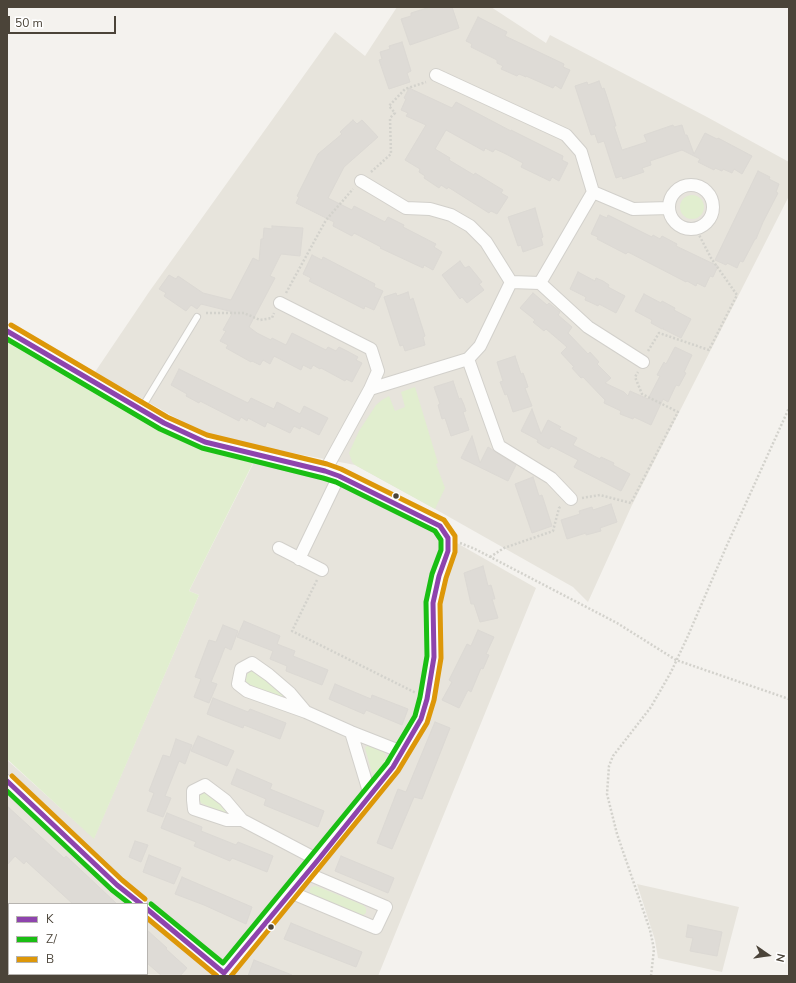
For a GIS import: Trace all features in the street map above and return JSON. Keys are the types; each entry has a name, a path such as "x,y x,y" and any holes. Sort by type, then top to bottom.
{"street":[{"path":"436,75 566,135 581,152 594,192 540,283"},
{"path":"361,181 406,208 430,209 450,215 470,226 486,242 510,282"},
{"path":"686,186 694,186 701,188 711,199 712,214 703,226 696,229 688,229 680,227 674,222 670,216 669,208 670,200 679,189 686,186"},
{"path":"594,192 634,208 669,208"},
{"path":"510,282 540,283 588,327 643,362"},
{"path":"370,389 468,359 480,346 510,282"},
{"path":"280,303 371,349 378,371 370,389 325,471"},
{"path":"7,331 164,423 205,442 325,471 339,476 440,526 448,538 448,551 439,576 433,602 434,657 428,699 421,719 393,767 318,860 290,892 225,974 148,910"},
{"path":"468,359 499,446 551,478 571,499"},
{"path":"299,559 339,476"},
{"path":"279,548 322,570"},
{"path":"306,712 290,693 252,663 241,669 238,684 248,691 306,712 350,732 402,752"},
{"path":"350,732 370,794"},
{"path":"7,781 117,885 140,903"},
{"path":"242,820 318,860"},
{"path":"290,892 376,928 386,906 306,873"}],"lane":[{"path":"141,409 197,317"}],"path":[{"path":"197,317 200,312 244,313 260,320 272,318 326,220 348,194 391,154 390,118 395,113 389,106 405,89 426,82 436,75"},
{"path":"490,557 504,548 553,531 559,508 571,499 600,495 631,503 678,412 642,394 635,378 643,362 659,333 709,350 737,296 710,258 696,229"},
{"path":"651,976 654,949 650,930 617,834 607,794 609,766 613,756 651,707 676,660 789,408"},
{"path":"448,538 490,557 616,623 676,660 789,699"},
{"path":"322,570 292,631 428,699"}],"shaded area":[{"path":"397,7 491,7 546,43 550,35 707,117 789,162 789,196 632,505 588,602 573,587 355,465 262,447 210,434 176,418 95,372 149,292 335,32 365,56"},
{"path":"255,460 339,476 536,588 378,976 7,976 7,760 94,838 199,595 189,591"},
{"path":"637,884 739,907 722,972 658,958 655,940"}],"green space":[{"path":"692,195 701,198 704,207 701,216 692,219 683,216 680,207 683,198"},
{"path":"8,340 201,450 253,463 189,591 199,595 94,839 7,759"},
{"path":"415,387 438,463 436,464 445,488 435,509 355,465 352,462 349,453 359,431 376,405 389,396 395,411 405,407 401,392"},
{"path":"252,671 257,673 283,695 284,698 248,684 246,682 246,676"},
{"path":"369,744 383,750 385,755 387,762 386,768 381,774 377,775 372,773 365,748"},
{"path":"203,792 230,810 231,813 228,815 201,803 198,797"},
{"path":"316,886 363,905 366,908 366,913 362,916 309,894 311,887"}],"building":[{"path":"430,7 452,7 459,28 410,45 401,19 411,16 411,13"},
{"path":"478,17 507,32 505,36 564,64 563,67 570,70 561,89 555,85 553,88 526,76 519,74 517,76 501,69 503,66 497,63 497,60 471,47 472,44 466,41"},
{"path":"402,42 411,71 407,73 410,82 389,89 379,60 382,59 380,52 390,49 389,46"},
{"path":"599,81 602,89 604,88 608,100 616,126 614,126 622,150 647,142 644,135 673,125 674,127 682,125 694,154 705,133 717,139 718,138 752,156 742,174 734,169 732,173 723,169 722,171 715,168 714,170 698,162 700,159 682,150 650,161 651,165 642,168 644,172 623,179 622,176 616,178 604,141 598,143 595,134 591,135 575,86 587,82 588,85"},
{"path":"409,88 452,108 456,102 563,156 562,160 568,163 559,181 552,177 550,181 521,167 523,163 504,153 495,149 493,152 485,148 484,151 446,130 435,149 450,158 449,160 474,175 475,173 503,190 501,193 508,197 497,214 491,211 489,213 448,187 447,189 441,185 439,188 424,178 425,176 419,172 420,169 405,160 426,125 406,116 408,113 401,110 406,99 404,98"},
{"path":"353,120 357,124 362,120 378,137 344,167 328,198 352,210 354,206 385,222 388,217 404,225 403,227 436,244 434,247 442,252 433,270 424,265 423,268 380,248 381,247 354,233 352,236 333,226 334,222 296,203 299,197 297,196 318,154 342,134 340,132"},
{"path":"758,171 770,177 769,179 779,184 776,192 778,193 743,262 740,261 737,268 727,263 726,265 715,260"},
{"path":"535,208 543,237 541,238 543,245 523,252 521,245 518,246 508,217"},
{"path":"600,215 607,218 608,215 652,237 653,235 660,239 662,236 677,244 676,246 718,266 713,277 710,276 705,287 697,283 696,286 628,252 626,254 597,239 598,237 591,234"},
{"path":"272,226 303,228 300,256 281,254 270,276 275,278 249,327 271,340 272,338 286,345 292,333 326,350 328,347 336,351 339,347 347,351 358,357 356,360 362,363 352,382 346,379 345,381 313,365 311,369 303,365 301,370 274,356 270,364 263,360 260,365 252,361 251,362 226,348 228,345 220,341 226,331 223,330 233,312 201,304 197,309 191,305 186,311 164,296 166,293 159,289 169,275 176,279 178,276 203,293 231,300 253,258 259,261 261,239 263,239 264,228 272,229"},
{"path":"312,255 322,260 323,257 375,284 374,287 383,291 374,310 365,306 364,309 309,281 311,278 303,274"},
{"path":"460,261 465,268 469,266 482,282 479,284 484,290 467,303 462,297 460,299 442,275"},
{"path":"578,272 595,281 596,278 603,281 609,285 608,287 625,296 616,313 599,304 598,306 585,300 586,297 570,289"},
{"path":"408,292 410,300 413,298 425,336 423,337 425,345 405,351 403,345 400,346 384,297 396,293 397,296"},
{"path":"533,293 547,305 549,303 560,312 558,315 572,327 568,333 588,354 590,352 599,362 597,364 611,378 605,383 624,392 628,396 630,391 648,399 660,376 657,375 664,362 666,364 675,347 692,355 684,372 686,373 679,386 676,385 668,402 663,399 651,425 634,417 633,419 620,414 621,411 604,403 605,400 572,368 574,367 561,353 567,347 546,329 544,331 533,322 535,320 520,308"},
{"path":"644,294 661,303 662,301 675,308 674,310 691,319 681,338 663,329 664,328 662,329 651,323 652,320 635,311"},
{"path":"515,356 521,374 523,373 526,381 528,387 525,388 532,406 513,412 507,394 505,395 500,382 503,381 497,362"},
{"path":"179,369 248,403 251,398 274,409 277,402 300,414 304,406 328,418 319,435 301,426 300,429 294,426 290,433 267,422 265,427 248,418 247,421 241,417 239,421 200,401 199,403 171,385"},
{"path":"453,381 459,399 461,398 466,411 463,412 469,430 451,436 445,418 442,419 438,405 440,404 434,387"},
{"path":"532,409 541,434 548,420 561,427 559,429 577,438 573,445 600,459 601,457 614,463 613,465 630,474 621,491 574,467 578,460 551,446 549,449 543,446 537,442 538,440 521,431"},
{"path":"472,436 480,463 488,447 516,465 508,481 461,458"},
{"path":"533,477 539,496 542,495 552,526 532,533 515,484"},
{"path":"611,504 617,522 600,528 601,531 586,535 586,533 567,539 561,520 580,514 579,511 592,507 593,510"},
{"path":"483,566 488,586 491,585 495,599 492,599 498,618 480,622 474,604 471,604 464,573"},
{"path":"244,621 280,636 277,644 295,651 293,656 328,670 322,685 286,671 287,666 270,659 273,651 237,637"},
{"path":"223,625 238,631 231,650 225,647 211,682 217,684 209,703 194,697 201,679 195,677 209,640 216,642"},
{"path":"478,630 494,637 486,654 489,655 483,669 481,668 471,692 468,690 459,708 442,700 452,682 449,680 467,644 471,646"},
{"path":"335,684 371,699 372,695 408,709 402,725 366,710 364,714 329,699"},
{"path":"213,698 248,712 250,709 286,723 280,739 244,725 243,728 207,714"},
{"path":"435,722 450,728 422,799 414,797 392,849 377,843 398,789 406,792"},
{"path":"198,736 234,751 227,766 191,751"},
{"path":"176,739 192,745 185,764 179,761 165,796 171,798 163,817 147,811 154,793 149,791 163,755 170,757"},
{"path":"237,769 272,784 270,789 324,811 318,827 264,805 266,799 231,784"},
{"path":"7,806 64,858 66,856 116,903 72,903 26,861 24,864 15,856 7,865"},
{"path":"167,813 202,827 201,831 236,845 238,842 273,856 267,872 232,858 230,861 194,846 196,842 161,828"},
{"path":"135,841 148,845 141,862 129,857"},
{"path":"149,855 181,868 174,884 143,872"},
{"path":"341,856 394,878 388,893 335,871"},
{"path":"182,877 252,907 246,924 175,894"},
{"path":"291,923 362,952 356,967 284,939"},
{"path":"688,925 722,932 717,956 690,951 693,938 686,937"},
{"path":"148,931 187,968 180,976 162,976 148,964"},
{"path":"254,960 292,975 292,976 248,976"}],"transit line":[{"name":"B","path":"11,325 167,417 207,435 327,464 341,469 444,520 455,536 455,552 446,578 440,604 441,658 434,700 427,723 398,771 231,976"},
{"name":"K","path":"7,331 164,423 205,442 325,471 339,476 440,526 448,538 448,551 439,576 433,603 434,657 427,699 421,719 393,767 224,973"},
{"name":"Z/","path":"7,339 160,429 202,448 336,482 435,531 441,540 441,550 432,574 426,602 427,656 420,697 415,716 387,763 223,963 151,904"},
{"name":"B","path":"12,776 122,880 145,899"},
{"name":"K","path":"7,781 117,885 140,903"},
{"name":"Z/","path":"7,791 112,890 129,903"},
{"name":"K","path":"148,910 224,973"},
{"name":"B","path":"148,919 217,976"}]}
